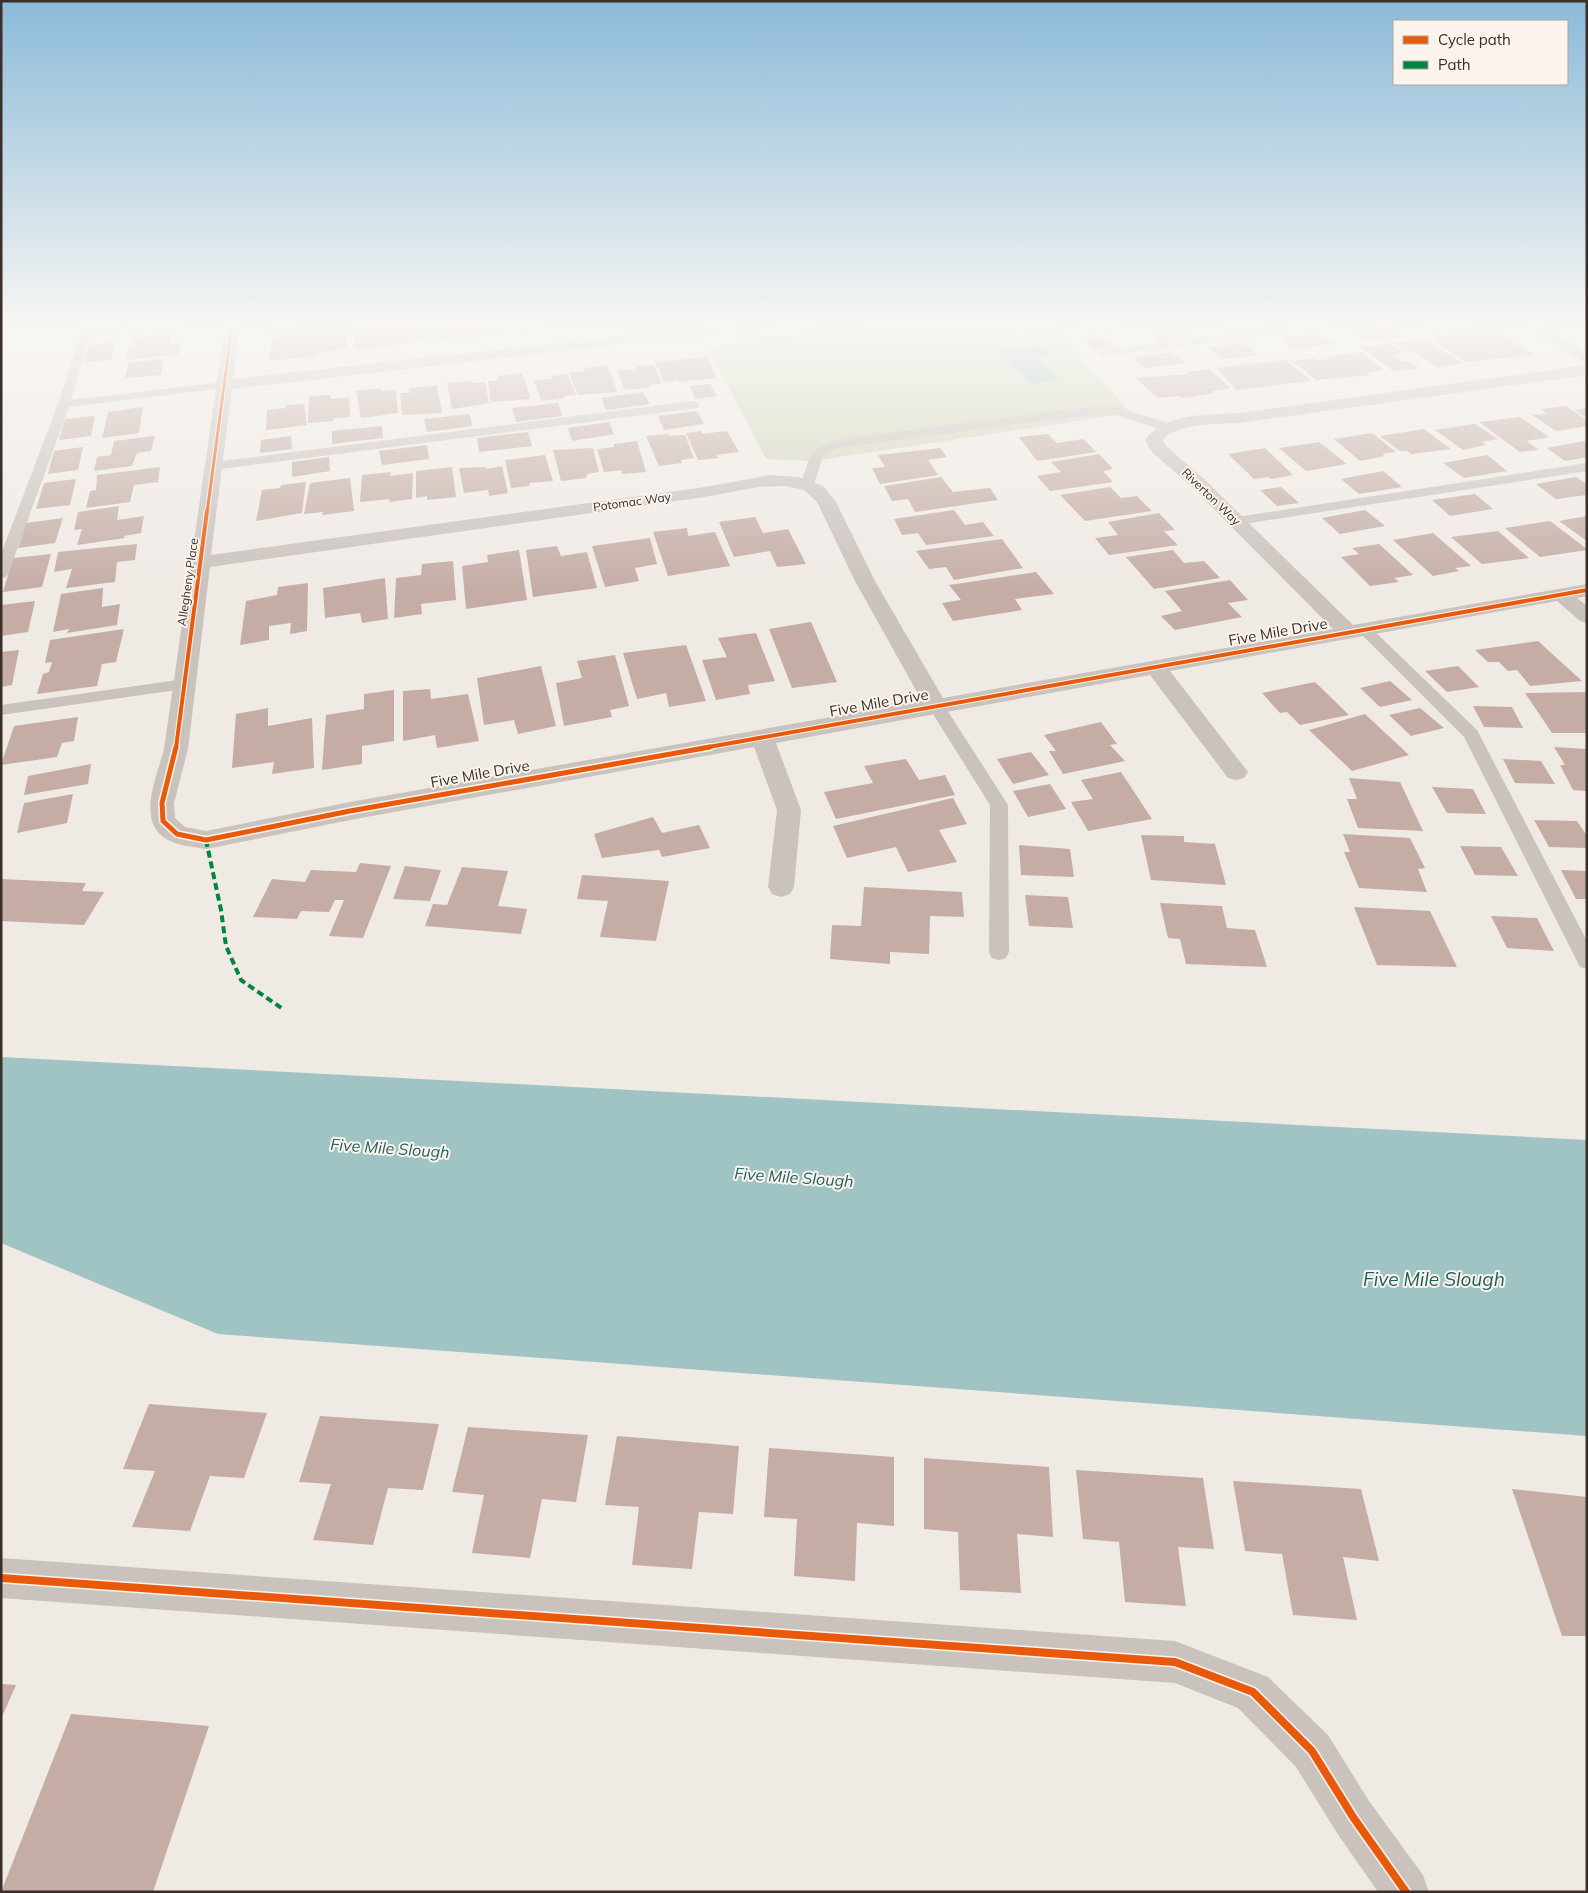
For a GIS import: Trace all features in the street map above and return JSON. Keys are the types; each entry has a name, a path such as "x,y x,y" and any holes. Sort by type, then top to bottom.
{"street":[{"name":"Allegheny Place","path":"177,834 163,821 162,803 176,749 220,414"},
{"path":"1166,427 1260,414"},
{"name":"Riverton Way","path":"1166,427 1156,435 1154,440 1158,448 1198,482 1237,521 1356,631"},
{"name":"Potomac Way","path":"201,562 705,492 764,481 784,480 808,485 817,489 824,496 842,539 936,706"},
{"name":"Five Mile Drive","path":"177,834 206,840 350,810 1587,590"},
{"path":"1561,594 1587,617"},
{"path":"1155,667 1236,772"},
{"path":"762,737 789,810 781,887"},
{"path":"1,1578 1175,1662 1253,1692 1312,1751 1353,1817 1406,1892"}],"lane":[{"path":"1,574 60,414"},
{"path":"214,466 621,414"},
{"path":"808,485 817,454 831,446 849,442 1063,414"},
{"path":"1127,414 1166,427"},
{"path":"1237,521 1587,467"},
{"path":"1356,631 1471,734 1587,961"},
{"path":"1,710 185,684"},
{"path":"936,706 999,805 1000,952"}],"green space":[{"path":"743,414 1122,414 813,461 766,459"}],"water":[{"name":"Five Mile Slough","path":"1,1057 1587,1140 1587,1436 218,1334 1,1243"}],"building":[{"path":"107,414 142,414 139,433 102,438"},
{"path":"267,414 305,414 307,425 266,430"},
{"path":"308,414 350,414 350,417 334,418 333,421 308,423"},
{"path":"360,414 388,414 361,418"},
{"path":"470,414 472,426 427,432 424,419"},
{"path":"514,414 561,414 562,416 516,422"},
{"path":"699,414 704,424 664,430 658,416"},
{"path":"1579,414 1587,420 1587,426 1556,431 1532,415"},
{"path":"95,416 91,436 59,440 65,419"},
{"path":"1520,417 1549,437 1527,441 1539,450 1520,452 1479,422"},
{"path":"609,422 614,434 572,441 568,428"},
{"path":"1475,424 1498,439 1482,442 1486,445 1463,450 1435,430"},
{"path":"382,426 383,438 332,444 332,431"},
{"path":"1424,429 1451,449 1411,454 1407,451 1400,451 1380,436"},
{"path":"701,431 702,434 727,431 739,452 716,455 718,458 698,460 686,433"},
{"path":"528,432 532,446 479,452 477,438"},
{"path":"1372,433 1396,452 1360,461 1334,439"},
{"path":"669,434 669,436 685,435 694,458 681,460 682,463 659,466 646,436"},
{"path":"1048,434 1057,443 1084,439 1096,452 1037,461 1019,437"},
{"path":"155,436 151,451 137,453 132,466 94,471 97,457 111,455 114,441"},
{"path":"291,436 292,449 260,453 261,440"},
{"path":"637,441 646,472 622,474 622,470 604,472 597,449 614,447 614,444"},
{"path":"1584,441 1587,443 1587,457 1565,461 1547,448"},
{"path":"1319,442 1347,464 1306,471 1279,448"},
{"path":"427,445 429,459 382,465 379,451"},
{"path":"83,447 78,470 48,474 54,451"},
{"path":"593,448 599,472 587,474 586,478 561,481 553,450"},
{"path":"940,448 947,457 928,460 938,475 880,484 872,468 885,467 878,455"},
{"path":"1265,448 1293,475 1271,479 1269,477 1254,479 1228,454"},
{"path":"1099,454 1113,469 1103,471 1113,482 1050,491 1037,476 1061,472 1051,462"},
{"path":"545,455 553,481 530,483 529,486 511,488 505,460"},
{"path":"1487,455 1507,471 1464,478 1443,463"},
{"path":"329,457 330,471 292,477 292,462"},
{"path":"502,466 508,493 489,496 488,490 464,493 459,468 486,467 486,469"},
{"path":"160,467 158,482 134,485 130,502 86,508 90,491 96,490 97,475"},
{"path":"452,467 456,497 427,500 427,496 416,498 416,471"},
{"path":"1383,471 1402,487 1359,494 1341,479"},
{"path":"391,472 390,476 413,473 412,499 389,502 390,499 360,502 362,475"},
{"path":"941,477 953,492 990,488 998,500 915,512 908,499 892,501 884,486"},
{"path":"1576,477 1587,484 1587,495 1556,499 1536,484"},
{"path":"350,478 354,511 322,515 323,512 304,514 310,483"},
{"path":"76,479 70,505 36,509 44,483"},
{"path":"306,482 302,513 256,521 262,490 280,488 281,485"},
{"path":"1110,487 1121,498 1137,496 1152,511 1085,521 1060,495"},
{"path":"1281,487 1299,503 1277,506 1260,490"},
{"path":"1475,494 1493,509 1450,516 1432,500"},
{"path":"119,506 117,520 144,516 141,533 124,536 125,538 77,545 82,529 74,530 78,512"},
{"path":"954,510 965,525 983,522 994,536 926,545 918,533 902,535 894,519"},
{"path":"1365,510 1385,526 1340,534 1322,518"},
{"path":"1159,513 1175,530 1164,531 1178,545 1109,555 1095,538 1118,535 1108,522"},
{"path":"1587,516 1587,541 1559,521"},
{"path":"755,517 763,533 788,529 806,564 777,567 770,551 734,557 719,522"},
{"path":"63,518 55,543 18,548 26,523"},
{"path":"1550,521 1587,550 1540,557 1505,528"},
{"path":"687,528 688,536 715,532 730,566 668,576 653,532"},
{"path":"1498,531 1529,558 1482,564 1451,537"},
{"path":"1433,533 1471,566 1455,568 1459,571 1433,576 1393,540"},
{"path":"650,538 657,564 635,568 639,581 605,587 592,546"},
{"path":"1002,539 1023,568 954,580 946,567 929,569 916,551"},
{"path":"137,544 135,560 117,562 115,582 66,588 72,569 54,572 58,552"},
{"path":"1379,544 1413,575 1394,578 1399,582 1370,586 1341,557 1359,554 1352,548"},
{"path":"557,546 561,556 587,552 597,588 533,597 526,550"},
{"path":"519,550 527,600 466,609 462,566 488,562 487,555"},
{"path":"1173,550 1184,563 1204,561 1220,578 1154,589 1126,557"},
{"path":"51,554 42,587 3,592 13,558"},
{"path":"453,561 456,600 421,604 422,614 394,618 396,578 421,575 422,564"},
{"path":"1036,572 1054,594 1015,599 1022,610 953,621 942,603 961,600 949,585"},
{"path":"385,578 388,619 362,623 360,613 325,618 323,588"},
{"path":"1230,580 1248,600 1228,603 1242,617 1175,630 1161,616 1182,611 1165,591"},
{"path":"308,583 307,631 290,634 291,623 269,626 269,640 240,645 246,601 277,595 278,587"},
{"path":"103,588 102,607 120,604 117,625 67,633 69,629 53,632 61,594"},
{"path":"35,601 28,632 1,636 1,605"},
{"path":"811,622 837,682 792,688 769,629"},
{"path":"124,629 116,662 102,664 97,686 37,694 43,674 49,672 52,662 45,663 50,640"},
{"path":"756,633 775,681 748,685 750,694 716,700 702,660 727,657 718,638"},
{"path":"1538,641 1582,681 1530,686 1517,670 1508,671 1499,662 1488,662 1475,650"},
{"path":"686,645 706,701 669,707 666,693 637,699 623,653"},
{"path":"19,650 12,685 1,687 1,652"},
{"path":"615,655 629,706 610,710 612,717 564,726 556,683 582,678 577,661"},
{"path":"541,666 556,726 518,734 514,720 484,725 477,678"},
{"path":"1458,666 1479,687 1447,692 1425,671"},
{"path":"1390,681 1412,700 1380,707 1360,688"},
{"path":"1315,682 1349,715 1300,725 1287,712 1280,713 1262,693"},
{"path":"430,689 431,699 468,694 479,741 437,748 435,735 403,741 403,691"},
{"path":"394,690 394,741 362,746 362,764 322,770 326,715 364,709 364,694"},
{"path":"1587,692 1587,733 1552,733 1525,693"},
{"path":"1473,706 1512,707 1523,728 1484,727"},
{"path":"268,708 268,726 312,718 314,768 272,774 274,762 232,768 236,714"},
{"path":"1420,708 1444,728 1411,736 1389,715"},
{"path":"1365,714 1409,755 1352,771 1309,730"},
{"path":"78,717 74,741 62,743 57,757 1,765 14,726"},
{"path":"1101,722 1117,744 1110,745 1125,761 1063,774 1049,751 1056,751 1044,735"},
{"path":"1554,747 1587,749 1587,791 1573,790 1560,765 1565,765"},
{"path":"1031,752 1049,775 1013,784 997,759"},
{"path":"906,759 919,780 945,775 955,795 836,819 824,792 873,783 864,766"},
{"path":"1503,759 1541,761 1555,784 1515,783"},
{"path":"91,764 88,784 24,795 28,776"},
{"path":"1121,772 1152,819 1088,831 1071,802 1093,799 1081,780"},
{"path":"1349,778 1400,782 1423,831 1358,828 1347,799 1357,799"},
{"path":"1050,784 1066,809 1028,817 1013,791"},
{"path":"1432,787 1473,789 1486,814 1447,813"},
{"path":"73,794 67,823 17,833 24,803"},
{"path":"953,798 967,824 939,830 957,862 908,872 896,847 847,858 833,826"},
{"path":"653,817 662,833 699,825 710,848 662,857 659,850 602,858 594,834"},
{"path":"1534,820 1577,821 1587,836 1587,848 1549,847"},
{"path":"1343,834 1410,838 1425,868 1418,869 1427,892 1359,888 1344,852 1350,852"},
{"path":"1141,835 1184,836 1184,842 1215,844 1226,885 1151,880"},
{"path":"1019,845 1070,849 1074,877 1021,875"},
{"path":"1460,846 1501,847 1518,876 1475,875"},
{"path":"360,863 391,866 363,938 329,936 344,900 335,900 329,912 301,911 297,919 253,917 272,879 305,882 311,870 356,872"},
{"path":"405,866 441,870 430,901 393,899"},
{"path":"462,867 508,871 498,906 527,909 521,934 425,926 433,904 447,905"},
{"path":"1561,870 1587,871 1587,899 1576,899"},
{"path":"582,875 669,881 656,941 600,937 608,901 577,899"},
{"path":"1,879 86,883 82,891 104,892 84,925 1,921"},
{"path":"864,887 962,892 964,917 930,916 929,954 890,952 890,964 830,959 832,925 861,926"},
{"path":"1025,895 1068,897 1073,928 1029,926"},
{"path":"1160,903 1222,906 1227,928 1255,930 1267,967 1186,964 1180,939 1168,938"},
{"path":"1354,907 1430,911 1457,967 1377,965"},
{"path":"1491,916 1537,918 1554,951 1507,948"},
{"path":"149,1404 267,1413 244,1478 210,1476 190,1531 132,1527 155,1471 123,1469"},
{"path":"320,1416 439,1424 423,1490 388,1488 373,1545 313,1540 331,1484 299,1482"},
{"path":"468,1427 588,1435 576,1502 542,1499 530,1558 472,1553 484,1495 452,1492"},
{"path":"617,1436 739,1446 733,1514 699,1512 692,1569 632,1565 639,1507 605,1505"},
{"path":"769,1448 894,1457 894,1526 857,1523 855,1581 794,1576 797,1519 764,1517"},
{"path":"924,1458 1049,1467 1053,1537 1017,1534 1021,1593 960,1590 958,1532 924,1529"},
{"path":"1076,1470 1203,1478 1214,1549 1178,1547 1186,1606 1125,1602 1119,1542 1083,1539"},
{"path":"1233,1481 1361,1489 1379,1561 1343,1557 1357,1620 1293,1615 1282,1554 1245,1551"},
{"path":"1512,1489 1587,1497 1587,1636 1562,1636"},
{"path":"1,1684 16,1685 1,1719"},
{"path":"71,1714 209,1726 153,1892 1,1892"}],"marked path":[{"path":"206,840 221,910 226,946 241,980 283,1009"}],"cycle path":[{"path":"220,414 176,749 162,803 163,821 177,834 206,840 350,811 1587,590"},
{"path":"1,1578 1175,1662 1253,1692 1312,1751 1353,1817 1406,1892"}]}
